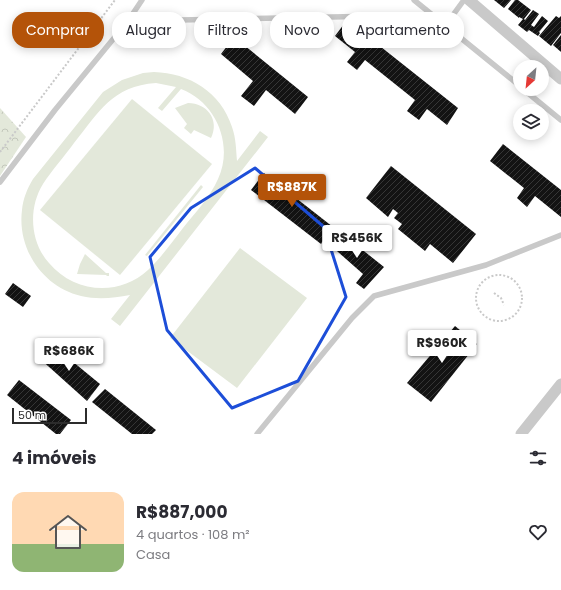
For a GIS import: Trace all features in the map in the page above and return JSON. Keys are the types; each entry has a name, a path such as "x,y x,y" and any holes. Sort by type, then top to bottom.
{"street":[{"path":"469,0 561,79"},
{"path":"521,434 561,384"}],"lane":[{"path":"134,12 142,0"},
{"path":"414,0 428,12"},
{"path":"455,12 464,0"},
{"path":"186,20 342,17"},
{"path":"0,182 55,110 112,41"},
{"path":"464,41 513,80"},
{"path":"532,96 561,120"},
{"path":"257,434 352,318 374,296 486,265 561,235"}],"path":[{"path":"0,152 115,0"},
{"path":"501,274 515,280 520,286 522,293 523,300 517,314 505,321 498,322 490,320 479,310 476,303 478,288 482,282 494,275 501,274"},
{"path":"494,293 501,298 504,306"}],"highlighted area":[{"path":"255,168 324,227 346,297 298,381 232,408 167,330 150,257 191,208"}],"green space":[{"path":"143,73 167,73 179,76 202,87 212,94 227,115 232,127 235,139 237,161 260,131 268,137 120,326 111,319 130,295 106,298 87,297 67,291 55,284 44,275 28,252 22,225 22,210 23,202 33,179 103,92 122,80","holes":["156,83 176,87 158,108 162,111 181,89 193,95 204,104 219,126 223,139 224,152 222,166 215,186 202,205 162,255 148,270 136,279 124,285 111,288 84,286 71,281 59,273 49,263 38,245 33,225 33,214 38,193 54,169 99,111 117,95 128,89 141,85"]},
{"path":"132,99 212,164 120,275 40,210"},
{"path":"188,103 201,106 210,114 214,125 211,138 194,130 191,134 184,128 187,124 175,108"},
{"path":"0,108 26,137 0,176"},
{"path":"201,185 203,187 147,256 145,255"},
{"path":"240,248 307,298 237,388 170,338"},
{"path":"85,254 106,273 109,273 109,276 77,274"}],"building":[{"path":"494,0 511,0 504,8"},
{"path":"515,0 518,0 531,10 524,19 525,20 533,10 539,14 531,25 534,27 542,16 548,21 539,32 540,33 538,36 529,30 527,32 518,25 523,19 519,18 508,9"},
{"path":"556,16 559,18 561,16 561,33 551,46 539,36"},
{"path":"342,27 342,42 335,36"},
{"path":"561,35 561,52 553,45"},
{"path":"226,48 248,48 308,97 295,114 266,90 254,106 241,96 253,81 221,54"},
{"path":"350,48 382,48 458,108 447,125 427,109 419,120 407,111 415,100 365,60 357,70 347,62 355,52"},
{"path":"503,144 561,190 561,217 535,196 527,207 517,198 524,188 490,161"},
{"path":"391,166 476,234 453,263 430,244 425,251 398,229 402,224 394,218 398,213 393,209 388,217 366,198"},
{"path":"264,173 333,227 321,244 251,190"},
{"path":"340,232 384,267 364,289 356,283 363,274 329,244"},
{"path":"13,283 31,296 23,307 5,294"},
{"path":"455,326 477,344 431,402 407,383"},
{"path":"50,343 100,384 87,401 38,357"},
{"path":"19,380 71,420 60,434 56,434 7,395"},
{"path":"105,389 156,430 152,434 132,434 92,402"}]}
